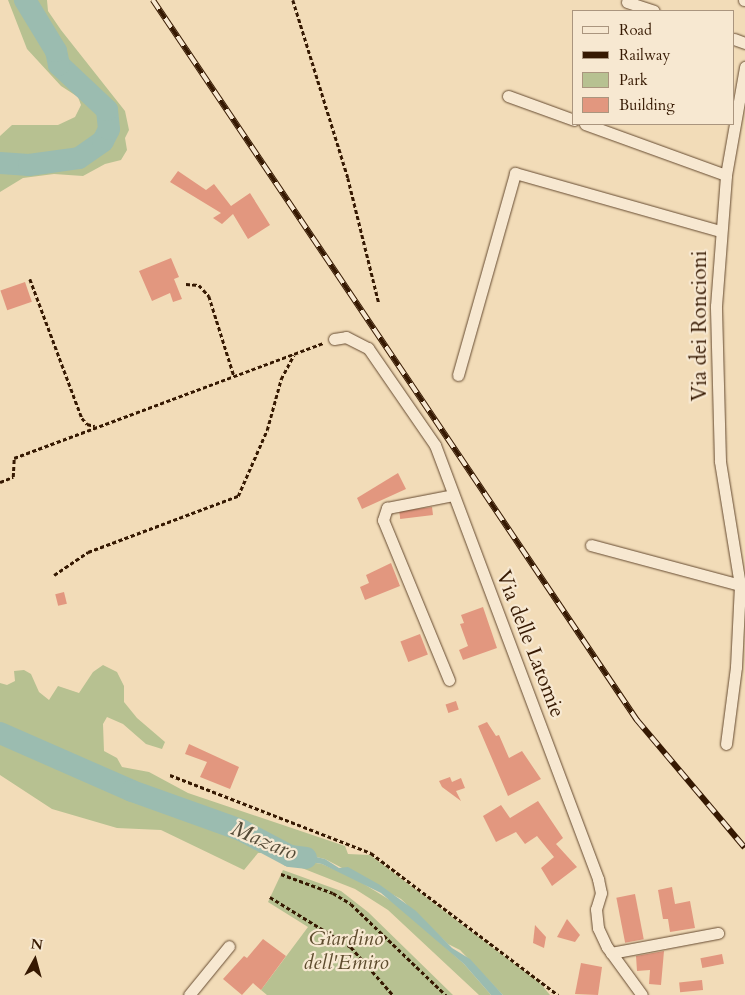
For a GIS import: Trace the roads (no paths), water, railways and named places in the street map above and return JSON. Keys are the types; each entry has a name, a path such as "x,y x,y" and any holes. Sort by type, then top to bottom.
{"street":[{"path":"627,2 651,10"},
{"name":"Via dei Roncioni","path":"735,124 745,67"},
{"path":"508,96 572,119"},
{"path":"588,125 726,176"},
{"name":"Via dei Roncioni","path":"726,744 736,667 742,586 720,461 716,306 720,231 726,176 735,125"},
{"path":"458,375 515,173 720,231"},
{"name":"Via delle Latomie","path":"334,339 346,337 359,341 374,355 435,445 598,879 601,893 596,909 598,928 611,953 642,995"},
{"path":"449,680 382,520 387,508 453,495"},
{"path":"591,545 742,586"},
{"path":"611,953 718,933"},
{"path":"189,995 229,946"}],"water":[{"name":"Mazaro","path":"278,848 325,859 339,868 348,867 380,885 416,911 452,948 470,959 503,995 491,995 464,964 381,893 322,864 289,858"}],"waterway":[{"name":"Mazaro","path":"0,163 29,165 79,158 103,141 109,129 107,110 59,65 56,51 25,0"},
{"name":"Mazaro","path":"0,733 132,791 241,830 290,856 306,858"}],"railway":[{"path":"153,0 637,720 745,848"}],"park label":[{"name":"Giardino dell'Emiro","path":"346,951"}]}
